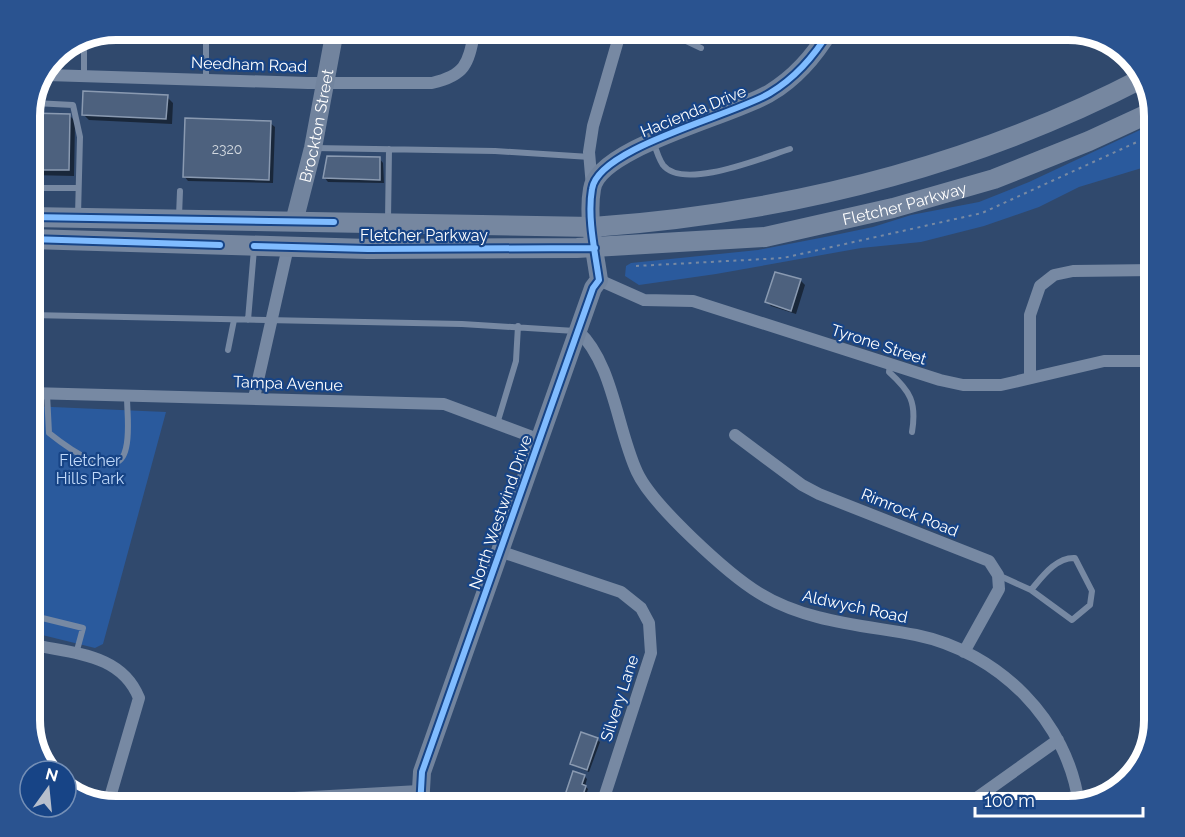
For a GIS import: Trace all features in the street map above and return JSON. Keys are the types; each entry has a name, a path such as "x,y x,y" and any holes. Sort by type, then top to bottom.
{"main road":[{"name":"Fletcher Parkway","path":"41,217 592,227 676,220 855,188 956,159 1089,106 1136,82"},
{"name":"Fletcher Parkway","path":"41,239 288,247 595,248 765,237 893,208 994,179 1089,141 1144,116"},
{"path":"254,246 280,237 294,222"},
{"path":"288,247 293,237 334,222"}],"street":[{"name":"Brockton Street","path":"294,222 314,148 333,40"},
{"name":"Needham Road","path":"52,75 324,83 432,83 451,79 467,65 473,40"},
{"path":"599,280 592,227 590,157 593,126 618,40"},
{"name":"Hacienda Drive","path":"592,187 601,172 652,140 735,111 770,93 804,65 823,40"},
{"path":"254,398 288,247"},
{"path":"1030,378 1030,315 1040,286 1054,275 1073,271 1144,270"},
{"name":"North Westwind Drive","path":"420,796 422,772 502,552 538,439 593,288 599,280"},
{"name":"Tyrone Street","path":"599,280 644,300 693,301 963,385 1001,386 1104,361 1144,362"},
{"name":"Aldwych Road","path":"578,331 597,352 641,481 710,555 751,588 797,611 917,635 964,652 992,667 1019,689 1044,716 1058,740 1074,777 1078,796"},
{"name":"Tampa Avenue","path":"41,393 444,404 538,439"},
{"name":"Rimrock Road","path":"735,435 802,485 989,561 998,575"},
{"name":"Silvery Lane","path":"502,552 621,592 642,608 649,623 651,653 605,796"},
{"path":"964,652 999,590 998,575"},
{"path":"41,646 113,664 133,682 139,698 110,796"},
{"path":"979,796 1058,740"}],"lane":[{"path":"206,40 206,79"},
{"path":"684,40 701,48"},
{"path":"84,48 84,76"},
{"path":"42,103 73,105 80,137 78,218"},
{"path":"652,140 664,166 674,172 688,175 710,173 790,149"},
{"path":"314,148 495,151 590,157"},
{"path":"388,149 388,223"},
{"path":"41,188 78,188"},
{"path":"178,220 180,191"},
{"path":"248,320 254,246"},
{"path":"41,315 518,326 578,331"},
{"path":"228,350 234,320"},
{"path":"497,424 516,361 518,326"},
{"path":"890,364 889,372 906,388 911,399 915,416 912,432"},
{"path":"47,393 49,433 87,460 108,463 117,461 126,450 128,395"},
{"path":"998,575 1031,590 1072,620 1090,605 1092,591 1075,558 1068,558 1049,570 1031,590"},
{"path":"41,618 83,628 76,654"}],"green space":[{"path":"1144,128 1144,167 1079,187 1039,207 984,226 921,242 861,248 716,274 639,285 625,276 626,266 631,263 758,250 873,227 911,215 979,202 1029,182"},
{"name":"Fletcher Hills Park","path":"41,406 166,412 103,644 95,648 41,635"}],"building":[{"path":"83,91 168,95 166,119 82,115"},
{"path":"41,113 70,114 69,170 41,170"},
{"path":"185,118 271,121 269,180 183,177"},
{"path":"327,156 380,157 380,180 323,178"},
{"path":"775,272 801,279 791,311 765,302"},
{"path":"581,732 598,738 587,770 570,764"},
{"path":"573,771 585,775 582,784 586,786 583,796 565,796"}],"cycle path":[{"path":"421,796 422,772 593,288 599,280 590,211 592,189 600,174 617,159 642,146 753,102 770,93 804,65 823,40"},
{"path":"41,217 334,222"},
{"path":"41,239 220,245"},
{"path":"254,246 368,249 595,248"}]}
